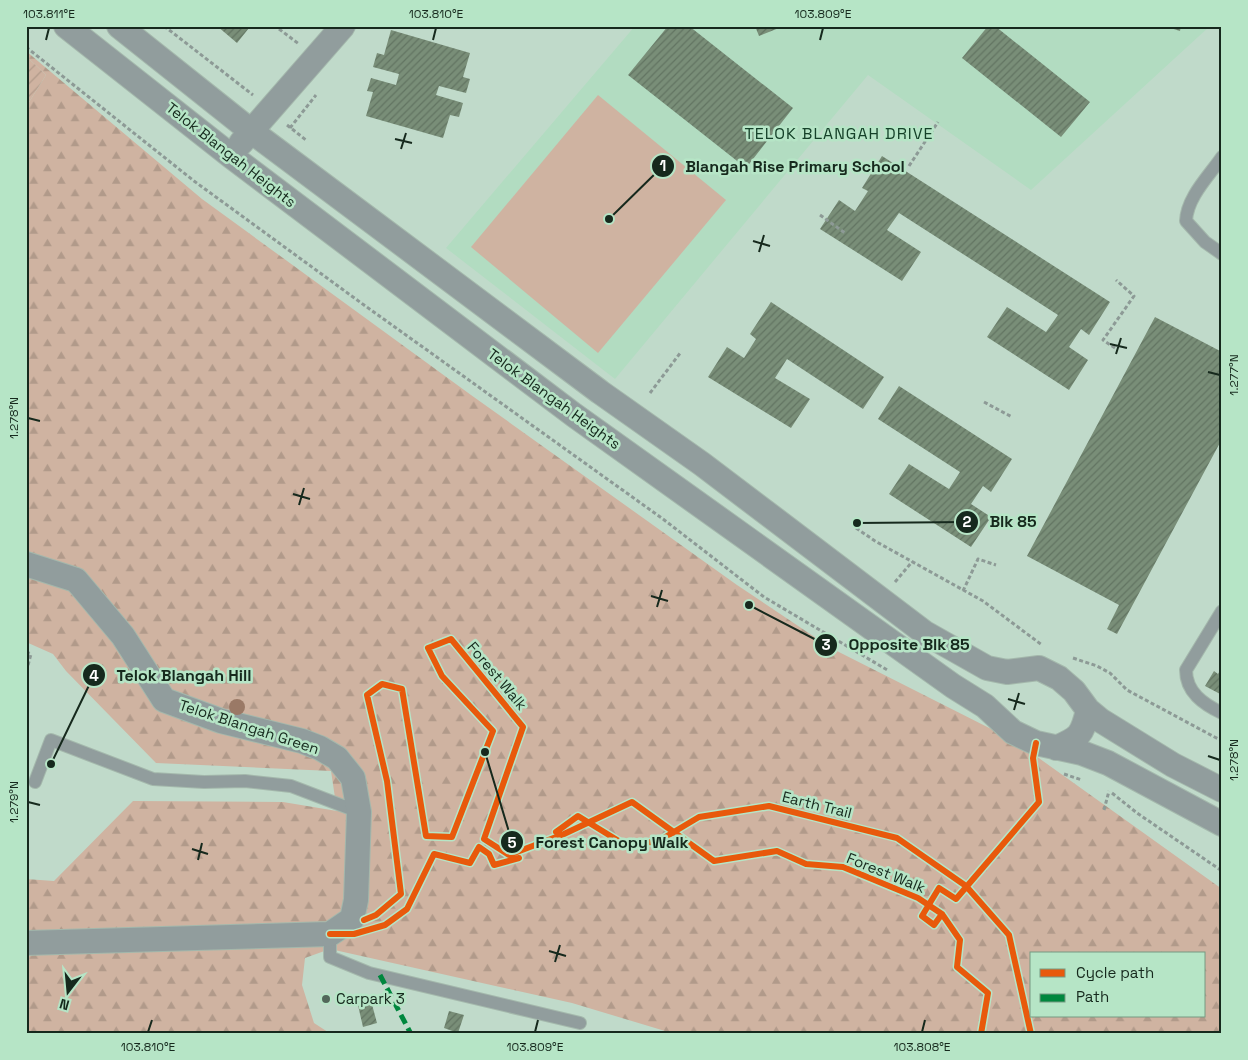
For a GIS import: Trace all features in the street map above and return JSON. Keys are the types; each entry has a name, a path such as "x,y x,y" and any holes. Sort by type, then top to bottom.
{"street":[{"name":"Telok Blangah Heights","path":"66,26 231,156 574,415 954,686 985,706 1013,732 1036,743 1082,753 1108,763 1222,824"},
{"name":"Telok Blangah Heights","path":"119,26 251,131 600,392 702,464 925,633 987,668 1006,672 1039,668 1059,678 1074,691 1088,710 1173,765 1222,790"},
{"path":"231,156 343,26"},
{"name":"Telok Blangah Green","path":"26,564 76,580 123,636 164,700 221,721 302,741 320,748 337,758 352,778 359,812 356,900 352,919 330,934"},
{"path":"1056,748 1075,740 1084,726 1088,710"},
{"path":"26,943 330,934"}],"lane":[{"path":"1222,157 1193,198 1187,210 1186,221 1205,242 1222,254"},
{"path":"1222,611 1186,670 1186,680 1198,698 1222,713"},
{"path":"35,782 51,740 153,779 204,782 245,780 291,786 359,812"},
{"path":"330,934 330,957 369,972 580,1023"}],"path":[{"path":"279,29 299,45"},
{"path":"909,166 938,122"},
{"path":"820,215 845,233"},
{"path":"1116,280 1134,296 1103,340 1116,348"},
{"path":"650,392 681,352"},
{"path":"984,402 1012,417"},
{"path":"856,528 875,541 989,606 1044,646"},
{"path":"964,591 978,559 996,565"},
{"path":"26,652 30,654 26,673"},
{"path":"1070,657 1098,666 1110,673 1127,690 1222,740"},
{"path":"1104,810 1109,791"}],"shaded area":[{"path":"635,26 1210,26 1031,190 868,75 615,379 446,248"}],"green space":[{"path":"26,51 202,199 471,395 737,585 831,648 1015,741 1222,889 1222,1034 675,1034 572,1003 330,949 305,958 302,985 314,1023 331,1034 26,1034 26,879 54,881 133,801 283,802 337,811 331,771 156,763 66,671 53,654 26,642 26,107 46,75 26,56"},
{"path":"26,56 46,75 26,107"},
{"path":"598,95 726,200 598,353 471,247"}],"building":[{"path":"217,26 246,26 249,28 237,43"},
{"path":"668,26 689,26 793,108 746,168 628,75"},
{"path":"755,26 784,26 759,36"},
{"path":"988,26 995,26 1090,102 1061,137 962,58"},
{"path":"1164,26 1181,26 1180,31"},
{"path":"391,30 470,53 463,77 470,79 466,93 439,86 436,95 463,103 459,117 450,115 443,138 366,116 373,92 367,91 371,78 396,85 399,74 373,67 377,53 384,55"},
{"path":"882,156 1110,302 1089,335 1081,329 1069,347 1088,360 1069,390 987,337 1007,307 1046,332 1058,315 899,213 887,230 921,252 902,281 820,229 839,200 855,211 868,191 862,188"},
{"path":"771,302 884,377 863,409 787,359 775,378 810,399 791,428 708,377 727,347 744,358 756,339 750,334"},
{"path":"1155,317 1222,352 1222,439 1117,634 1107,629 1119,605 1027,556"},
{"path":"899,386 1012,459 991,492 983,486 971,504 991,517 971,547 889,494 909,464 949,489 960,472 878,419"},
{"path":"1222,667 1222,695 1205,686 1214,671 1218,674"},
{"path":"370,997 377,1023 363,1027 357,1001"},
{"path":"449,1011 464,1015 458,1033 444,1028"}],"marked path":[{"path":"380,975 411,1034"}],"cycle path":[{"name":"Forest Walk","path":"364,920 376,915 401,894 387,781 367,695 382,684 402,689 426,836 452,837 493,731 442,676 428,648 451,639 523,727 484,839 509,855 564,834 632,802 714,861 777,851 806,864 843,867 918,898 942,914 960,940 957,967 988,993 981,1034"},
{"path":"942,914 934,925 922,916 939,888 956,899 1039,802 1033,758 1036,743"},
{"name":"Earth Trail","path":"556,832 578,816 622,843 657,842 699,817 769,806 897,838 966,886 1009,935 1031,1034"},
{"path":"330,934 354,934 385,925 407,909 434,854 470,863 479,847 489,854 494,865 519,858"}],"place":[{"name":"Blangah Rise Primary School","path":"609,219"},
{"name":"Blk 85","path":"857,523"},
{"name":"Opposite Blk 85","path":"749,605"},
{"name":"Forest Canopy Walk","path":"485,752"},
{"name":"Telok Blangah Hill","path":"51,764"},
{"name":"Carpark 3","path":"326,999"}],"district":[{"name":"TELOK BLANGAH DRIVE","path":"839,133"}]}
